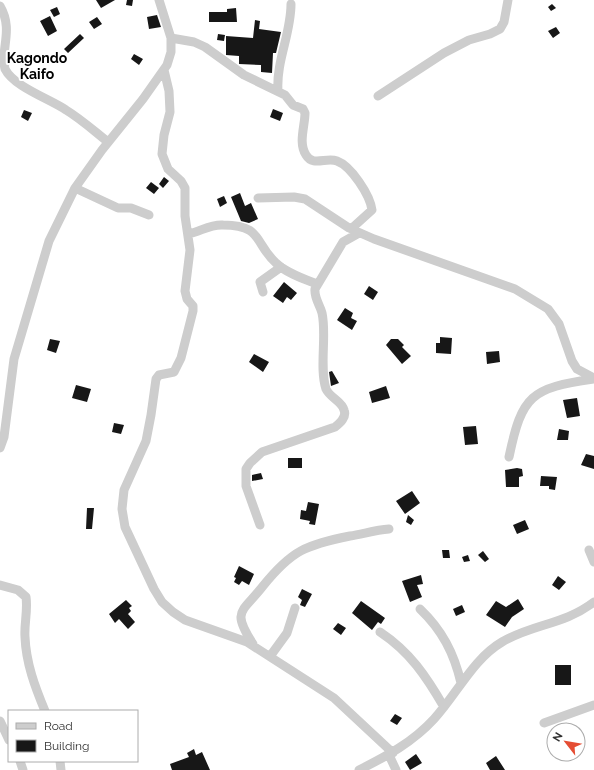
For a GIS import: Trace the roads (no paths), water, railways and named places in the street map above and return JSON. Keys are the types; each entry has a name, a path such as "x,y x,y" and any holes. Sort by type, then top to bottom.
{"street":[{"path":"0,448 4,437 18,342 49,241 75,188 108,142 143,100 164,70 171,52 171,38 158,0"},
{"path":"378,96 444,53 469,40 490,34 500,29 504,22 508,0"},
{"path":"278,91 279,64 289,28 291,4"},
{"path":"0,6 7,24 3,62 8,74 23,86 80,119 108,142"},
{"path":"171,38 194,42 244,75 278,91 288,98 293,105 303,109 305,113 302,145 304,154 308,159 316,162 333,159 344,164 356,178 367,196 372,210 355,231 343,242 326,272 317,284 315,293 322,316 324,382 328,394 343,406 345,410 344,415 341,422 335,427 262,452 250,463 246,469 246,486 260,525"},
{"path":"164,70 169,92 170,112 164,135 162,154 168,169 185,188 190,250 185,291 187,299 193,306 193,311 181,358 177,367 174,372 159,375 156,379 146,441 124,490 122,509 125,527 134,550 154,589 167,607 185,620 235,636 254,646 345,706 391,754 396,770"},
{"path":"75,188 118,208 131,208 149,215"},
{"path":"258,198 294,197 305,200 355,231 515,290 548,309 559,324 572,361 577,369 594,378"},
{"path":"188,234 222,224 251,231 259,239 275,262 281,267 317,284"},
{"path":"263,292 260,282 281,267"},
{"path":"509,457 519,418 524,408 533,397 544,390 559,385 594,378"},
{"path":"254,646 241,624 241,613 254,596 287,560 314,544 375,530 389,529"},
{"path":"590,550 594,562"},
{"path":"0,585 18,590 26,597 27,607 25,635 27,659 30,673 45,710"},
{"path":"359,770 391,754 418,734 444,707 471,670 502,642 523,633 556,623 581,612 594,602"},
{"path":"271,656 286,632 295,608"},
{"path":"420,609 441,632 456,663 461,683"},
{"path":"380,632 397,644 416,662 444,707"},
{"path":"544,722 594,705"},
{"path":"0,721 8,738"}],"district":[{"name":"Kagondo Kaifo","path":"37,66"}]}
